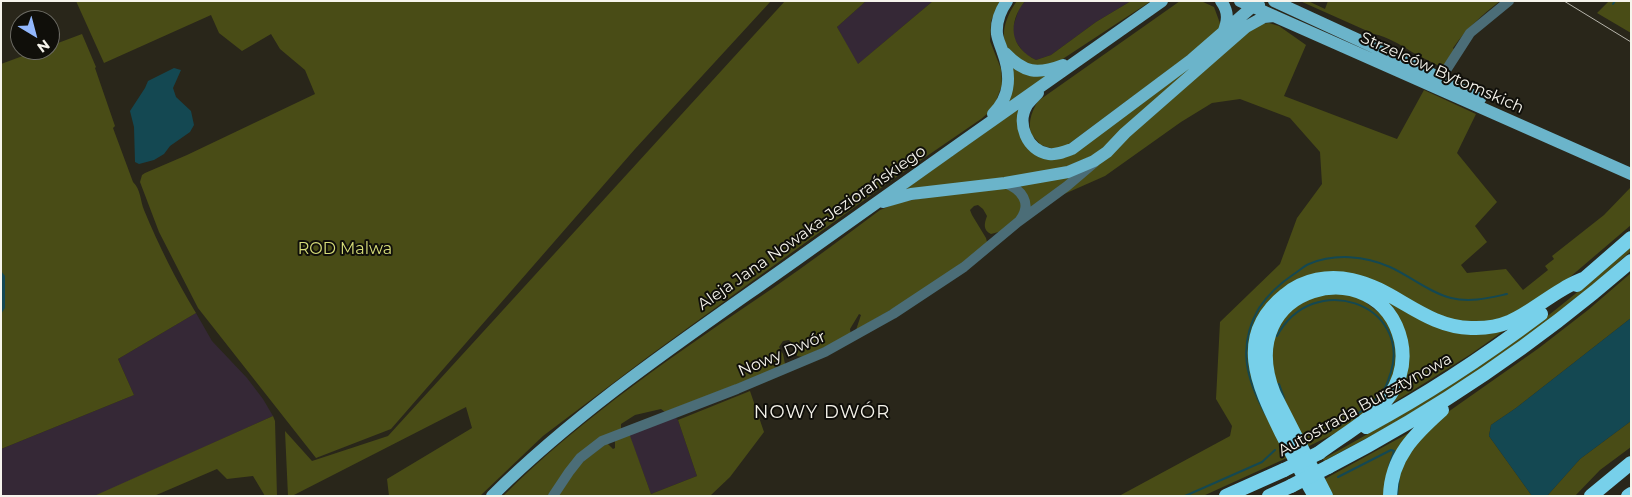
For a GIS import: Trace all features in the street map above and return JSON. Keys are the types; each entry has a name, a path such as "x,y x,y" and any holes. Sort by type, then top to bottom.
{"highway":[{"name":"Autostrada Bursztynowa","path":"1226,496 1319,453 1403,407 1459,373 1511,337 1631,238"},
{"name":"Autostrada Bursztynowa","path":"1269,496 1393,432 1481,377 1563,318 1631,261"},
{"path":"1314,496 1268,406 1255,368 1255,352 1261,324 1270,310 1286,294 1312,281 1341,278 1363,283 1434,320 1460,328 1481,328 1501,325 1525,315 1562,290 1583,279"},
{"path":"1319,453 1378,410 1390,396 1398,380 1403,356 1399,334 1387,313 1373,299 1348,289 1334,287 1307,293 1289,303 1268,334 1265,352 1268,380 1326,496"},
{"path":"1390,496 1391,480 1397,462 1412,438 1432,418 1481,377"},
{"path":"1591,496 1631,463"}],"main road":[{"path":"970,136 999,108 1009,86 1009,69 998,41 997,26 999,16 1006,1"},
{"name":"Aleja Jana Nowaka-Jeziorańskiego","path":"492,496 552,442 630,378 871,205 1162,1"},
{"path":"1221,1 1226,9 1228,19 1223,33"},
{"name":"Strzelców Bytomskich","path":"1240,1 1251,4 1274,16 1631,174"},
{"path":"1246,28 1252,13 1251,4"},
{"path":"1050,79 1027,106 1022,126 1025,136 1038,150 1048,154 1059,154 1072,149 1088,138 1191,60 1223,33 1251,4 1279,4"},
{"name":"Strzelców Bytomskich","path":"1279,4 1441,78 1516,116 1631,166"},
{"path":"871,205 911,194 1053,176 1088,164 1100,157 1246,28 1264,17 1274,16"},
{"path":"1002,50 1021,68 1032,72 1057,67 1081,57"}],"street":[{"path":"1441,78 1470,33 1509,1"},
{"name":"Nowy Dwór","path":"553,496 580,458 602,441 737,389 839,345 893,314 964,267 1018,222 1067,186 1100,157"},
{"path":"1005,183 1021,192 1024,200 1024,214 1018,222"}],"shaded area":[{"path":"866,1 933,1 857,65 837,27"},
{"path":"1025,1 1131,1 1096,22 1051,55 1036,60 1025,54 1014,39 1012,30 1019,9"},
{"path":"196,313 212,341 247,378 273,416 96,496 1,496 1,449 134,395 118,359"},
{"path":"675,417 678,420 697,476 651,494 629,435"}],"green space":[{"name":"ROD Malwa","path":"76,1 771,1 635,149 391,429 316,458 198,308 159,232 140,182 142,175 145,173 315,94 305,70 280,49 271,34 242,51 219,33 211,15 104,63"},
{"path":"785,1 866,1 837,27 858,64 933,1 1000,1 991,21 990,41 1001,69 1002,85 993,109 649,356 543,436 480,496 389,496 387,479 472,428 466,407 292,496 288,496 285,431 312,461 388,436"},
{"path":"1017,1 1025,1 1015,18 1014,34 1016,42 1027,55 1036,60 1051,55 1096,22 1131,1 1151,1 1052,66 1024,66 1007,47 1004,36 1008,17"},
{"path":"1180,1 1201,1 1214,7 1221,26 1215,35 1062,149 1051,148 1036,141 1030,128 1030,119 1038,101"},
{"path":"1300,1 1308,1 1325,9 1328,1 1500,1 1480,17 1464,34 1453,48 1455,51 1444,66 1441,67 1389,39"},
{"path":"1609,1 1631,1 1631,33 1597,13"},
{"path":"1269,23 1279,26 1306,45 1284,96 1397,139 1424,90 1476,114 1457,153 1497,202 1475,226 1487,242 1461,265 1467,273 1506,269 1523,290 1548,270 1545,266 1554,259 1552,256 1604,215 1631,187 1631,225 1563,283 1527,309 1485,323 1453,322 1357,277 1264,313 1289,457 1203,496 1119,496 1230,436 1232,426 1216,399 1220,322 1280,264 1297,218 1322,184 1320,152 1290,118 1240,99 1212,103 1181,122 1105,176 1062,195 1248,31 1260,24"},
{"path":"82,34 96,67 115,126 113,128 133,182 139,192 144,210 168,263 196,313 118,359 134,395 1,449 1,64 12,60 60,60 60,42"},
{"path":"1011,64 1051,75 1004,108"},
{"path":"1189,65 1192,70 1096,154 1056,171 907,190 907,188 1021,107 1019,121 1052,157"},
{"path":"1076,175 1030,209 1018,186"},
{"path":"1003,185 1021,197 1021,213 1002,231 991,234 985,229 987,216 983,209 978,205 974,206 970,210 987,242 930,287 856,330 861,315 859,314 850,329 851,335 803,357 797,356 795,347 789,340 783,341 779,347 785,364 782,367 665,412 661,409 635,415 621,424 621,429 607,435 550,496 503,496 566,439 633,386 786,279 880,210 900,202"},
{"path":"1631,247 1631,251 1606,274 1553,317 1497,358 1411,413 1324,461 1323,459 1394,419 1487,361 1556,310"},
{"path":"1631,273 1631,318 1516,408 1491,425 1489,436 1532,496 1394,496 1406,454 1438,419 1539,348 1588,310"},
{"path":"1337,281 1365,289 1440,327 1466,331 1492,329 1509,325 1509,327 1471,354 1388,406 1401,383 1405,368 1404,342 1395,320 1380,302 1361,290 1340,285 1317,286 1296,295 1273,318 1264,339 1262,353 1263,369 1268,388 1299,452 1295,453 1272,406 1261,376 1259,347 1262,334 1276,309 1286,299 1311,285"},
{"path":"1324,292 1357,296 1385,317 1398,346 1396,374 1378,404 1342,430 1305,448 1279,395 1269,346 1289,309"},
{"path":"750,391 764,432 730,477 710,496 558,496 580,464 607,443 613,449 615,448 615,440 629,433 651,494 697,476 678,420"},
{"path":"273,416 275,421 277,496 265,496 253,476 227,479 217,469 154,496 94,496"},
{"path":"1631,421 1631,447 1600,470 1575,496 1547,496 1580,459"},
{"path":"1416,429 1387,496 1330,496 1321,481"}],"water":[{"path":"174,68 181,70 173,88 176,97 191,111 194,125 190,132 170,146 164,154 154,160 139,164 135,162 134,127 130,111 148,81"},
{"path":"1,271 5,276 5,308 1,314"},
{"path":"1631,318 1631,421 1580,459 1547,496 1532,496 1489,436 1491,425 1516,408"}],"waterway":[{"path":"1266,415 1249,375 1246,349 1248,336 1252,322 1267,298 1284,281 1307,265 1329,258 1360,258 1390,267 1435,292 1451,298 1472,300 1507,294"},
{"path":"1277,336 1293,316 1313,304 1334,300 1355,303 1373,313 1387,328 1393,348 1391,372 1386,386 1381,394 1367,407 1326,433"},
{"path":"1279,384 1284,398"},
{"path":"1185,496 1262,462 1275,450"},
{"path":"1338,477 1391,450 1394,451 1389,467"},
{"path":"1397,496 1399,478"}],"tram line":[{"path":"1564,1 1631,42"}],"district":[{"name":"NOWY DWÓR","path":"822,413"}]}
